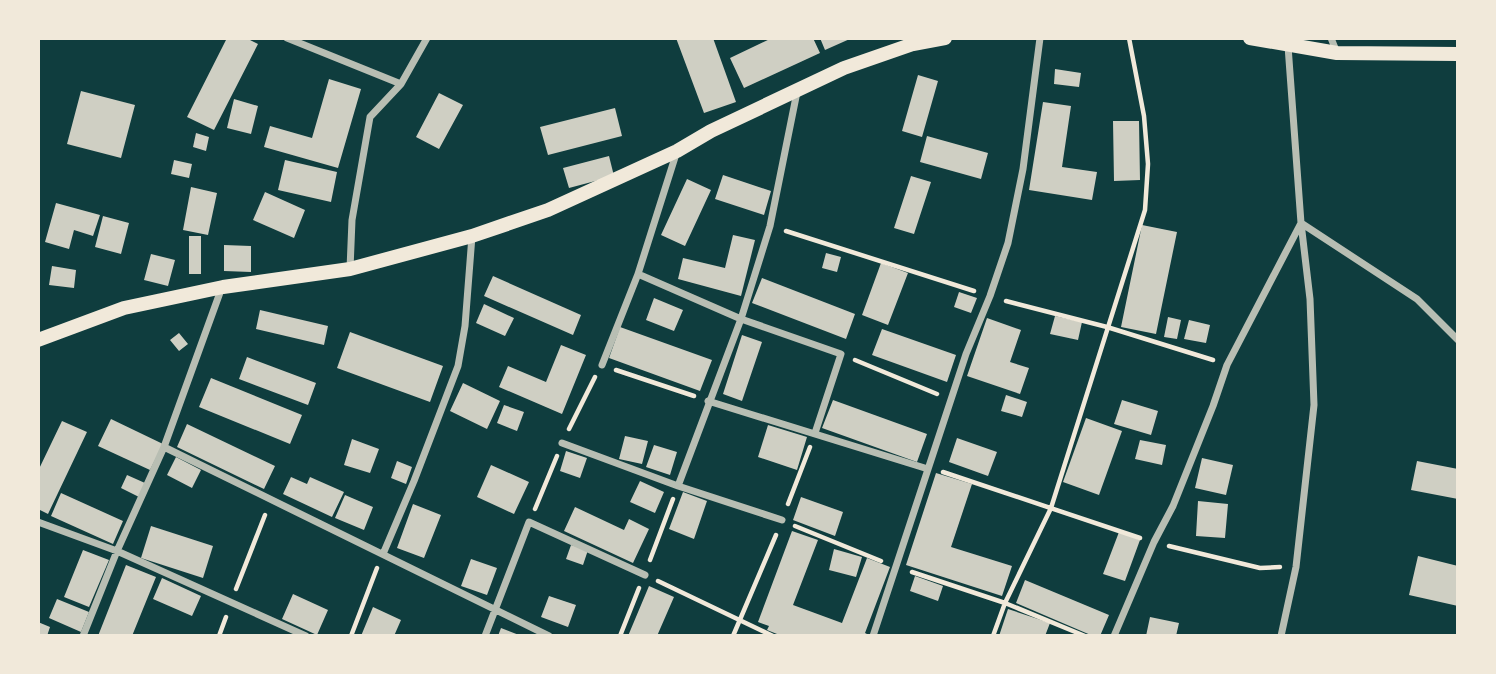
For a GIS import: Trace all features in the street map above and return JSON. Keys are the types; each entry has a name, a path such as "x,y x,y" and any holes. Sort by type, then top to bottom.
{"main road":[{"path":"38,340 124,308 223,287 350,269 472,236 548,210 677,151 711,131 844,68 913,44 945,38"},
{"path":"1250,38 1337,53 1458,54"}],"street":[{"path":"287,38 401,84"},
{"path":"350,269 352,220 370,117 401,84 427,38"},
{"path":"873,635 966,354 1008,243 1023,169 1040,38"},
{"path":"1331,38 1337,53"},
{"path":"1281,635 1296,566 1314,405 1310,299 1301,223 1288,46"},
{"path":"678,486 741,319 770,226 797,90"},
{"path":"602,365 638,274 677,151"},
{"path":"1301,223 1417,299 1458,340"},
{"path":"1114,635 1153,542 1172,506 1227,365 1301,223"},
{"path":"383,554 458,366 465,326 472,236"},
{"path":"638,274 741,319 841,354 816,433"},
{"path":"83,635 164,447 223,287"},
{"path":"708,401 928,469"},
{"path":"562,443 678,486 782,520"},
{"path":"164,447 495,611 549,635"},
{"path":"38,522 117,551 306,635"},
{"path":"485,635 529,522 645,575"}],"path":[{"path":"993,635 1005,603 1051,508 1145,211 1148,164 1144,116 1129,38"},
{"path":"841,354 952,401"},
{"path":"602,365 708,401"},
{"path":"928,469 1153,542 1259,568 1296,566"},
{"path":"620,635 678,486"},
{"path":"219,635 271,501"},
{"path":"782,520 897,567 1005,603 1085,635"},
{"path":"351,635 383,554"},
{"path":"645,575 773,635"}],"building":[{"path":"227,38 246,38 258,44 214,130 187,117"},
{"path":"676,38 713,38 736,102 704,113"},
{"path":"772,38 813,38 820,53 744,88 730,58"},
{"path":"820,38 852,38 825,50"},
{"path":"1055,69 1081,73 1079,87 1054,84"},
{"path":"918,75 938,81 922,137 902,131"},
{"path":"329,79 361,89 338,168 264,147 270,126 312,138"},
{"path":"81,91 135,105 121,158 67,144"},
{"path":"439,93 463,105 439,149 416,137"},
{"path":"234,99 258,106 251,134 227,128"},
{"path":"1043,102 1071,106 1062,167 1097,172 1092,200 1029,190"},
{"path":"615,108 622,136 548,155 540,127"},
{"path":"1113,121 1139,121 1140,180 1114,181"},
{"path":"196,133 209,137 206,151 193,147"},
{"path":"927,136 988,153 981,179 920,162"},
{"path":"609,156 614,176 569,188 563,168"},
{"path":"174,160 192,164 189,178 171,174"},
{"path":"285,160 337,172 331,202 278,190"},
{"path":"723,175 771,191 764,215 715,199"},
{"path":"911,176 931,182 914,234 894,228"},
{"path":"687,179 711,190 685,246 661,235"},
{"path":"191,187 217,193 208,235 183,230"},
{"path":"265,192 305,210 294,238 253,220"},
{"path":"56,203 100,215 93,236 74,230 69,249 45,242"},
{"path":"103,216 129,223 121,254 95,247"},
{"path":"1142,225 1177,232 1156,334 1121,327"},
{"path":"733,235 755,240 741,296 678,279 683,258 725,268"},
{"path":"189,236 201,236 201,274 189,274"},
{"path":"224,245 251,246 251,272 224,271"},
{"path":"826,253 841,257 837,272 822,268"},
{"path":"151,254 175,260 168,286 144,280"},
{"path":"881,263 908,273 888,325 862,315"},
{"path":"52,266 76,270 74,288 49,285"},
{"path":"493,276 581,315 573,335 484,296"},
{"path":"762,278 855,314 846,339 752,303"},
{"path":"959,292 977,298 971,313 954,307"},
{"path":"654,298 683,310 674,331 646,320"},
{"path":"484,304 514,318 505,336 476,323"},
{"path":"260,310 328,326 324,345 256,329"},
{"path":"1055,316 1082,322 1078,340 1050,334"},
{"path":"1168,317 1181,320 1177,339 1164,337"},
{"path":"987,318 1021,330 1010,362 1029,368 1020,394 967,376"},
{"path":"1189,320 1210,325 1206,343 1184,339"},
{"path":"620,327 712,360 700,391 609,358"},
{"path":"882,329 956,355 947,382 872,355"},
{"path":"350,332 443,366 430,402 337,368"},
{"path":"179,333 188,344 179,351 170,340"},
{"path":"742,335 762,342 742,401 723,394"},
{"path":"561,345 586,355 562,414 499,387 508,366 546,382"},
{"path":"247,357 316,383 308,405 239,379"},
{"path":"211,378 302,415 290,444 199,407"},
{"path":"463,383 500,401 487,429 450,411"},
{"path":"1006,395 1027,402 1022,417 1001,411"},
{"path":"833,400 927,434 917,462 822,428"},
{"path":"1122,400 1158,411 1151,435 1114,424"},
{"path":"504,405 524,412 517,431 497,423"},
{"path":"1086,418 1122,431 1099,495 1063,482"},
{"path":"111,419 163,444 150,470 98,446"},
{"path":"62,421 87,432 48,514 38,509 38,471"},
{"path":"187,424 275,466 264,489 177,447"},
{"path":"768,425 807,437 797,470 758,457"},
{"path":"625,436 648,441 642,464 619,459"},
{"path":"957,438 997,452 988,476 949,462"},
{"path":"352,439 379,449 370,473 344,465"},
{"path":"1140,440 1166,445 1162,465 1135,459"},
{"path":"654,445 677,452 670,475 646,467"},
{"path":"566,451 587,458 580,478 560,471"},
{"path":"176,457 201,470 192,488 167,475"},
{"path":"1202,458 1233,465 1226,495 1195,488"},
{"path":"397,461 412,467 406,484 391,478"},
{"path":"1417,461 1458,469 1458,499 1411,490"},
{"path":"491,465 529,482 514,514 477,497"},
{"path":"936,473 972,484 951,547 1012,566 1002,596 906,565"},
{"path":"127,475 145,483 139,497 121,488"},
{"path":"291,477 307,484 310,477 344,492 332,517 283,494"},
{"path":"640,481 664,492 655,513 630,502"},
{"path":"683,492 707,501 694,539 669,529"},
{"path":"61,493 123,521 113,544 51,516"},
{"path":"345,495 373,507 364,530 335,518"},
{"path":"801,497 843,512 835,536 793,520"},
{"path":"1198,501 1228,504 1225,538 1196,536"},
{"path":"413,504 441,515 424,558 397,548"},
{"path":"575,507 624,530 629,519 649,529 633,563 564,531"},
{"path":"151,526 213,546 203,578 141,558"},
{"path":"792,531 818,540 793,605 842,623 867,558 890,567 865,633 871,636 782,636 767,630 769,626 758,622"},
{"path":"1119,532 1140,540 1125,581 1103,574"},
{"path":"571,545 588,550 583,565 566,559"},
{"path":"834,549 862,557 856,577 829,570"},
{"path":"83,550 109,560 89,607 64,597"},
{"path":"1418,556 1458,566 1458,606 1409,595"},
{"path":"471,559 497,568 487,595 461,586"},
{"path":"126,565 156,577 132,636 98,636"},
{"path":"915,576 943,586 938,601 910,591"},
{"path":"162,578 201,596 192,616 153,599"},
{"path":"1025,580 1109,615 1100,636 1093,636 1016,603"},
{"path":"649,586 674,597 657,636 628,636"},
{"path":"293,594 328,610 317,635 282,619"},
{"path":"549,596 576,605 568,627 541,617"},
{"path":"57,599 89,612 81,632 49,618"},
{"path":"373,607 401,620 394,636 361,636"},
{"path":"1008,609 1050,623 1045,636 999,636"},
{"path":"1150,617 1179,623 1176,636 1146,636"},
{"path":"38,622 50,627 47,636 38,636"},
{"path":"501,628 519,635 519,636 498,636"}]}
